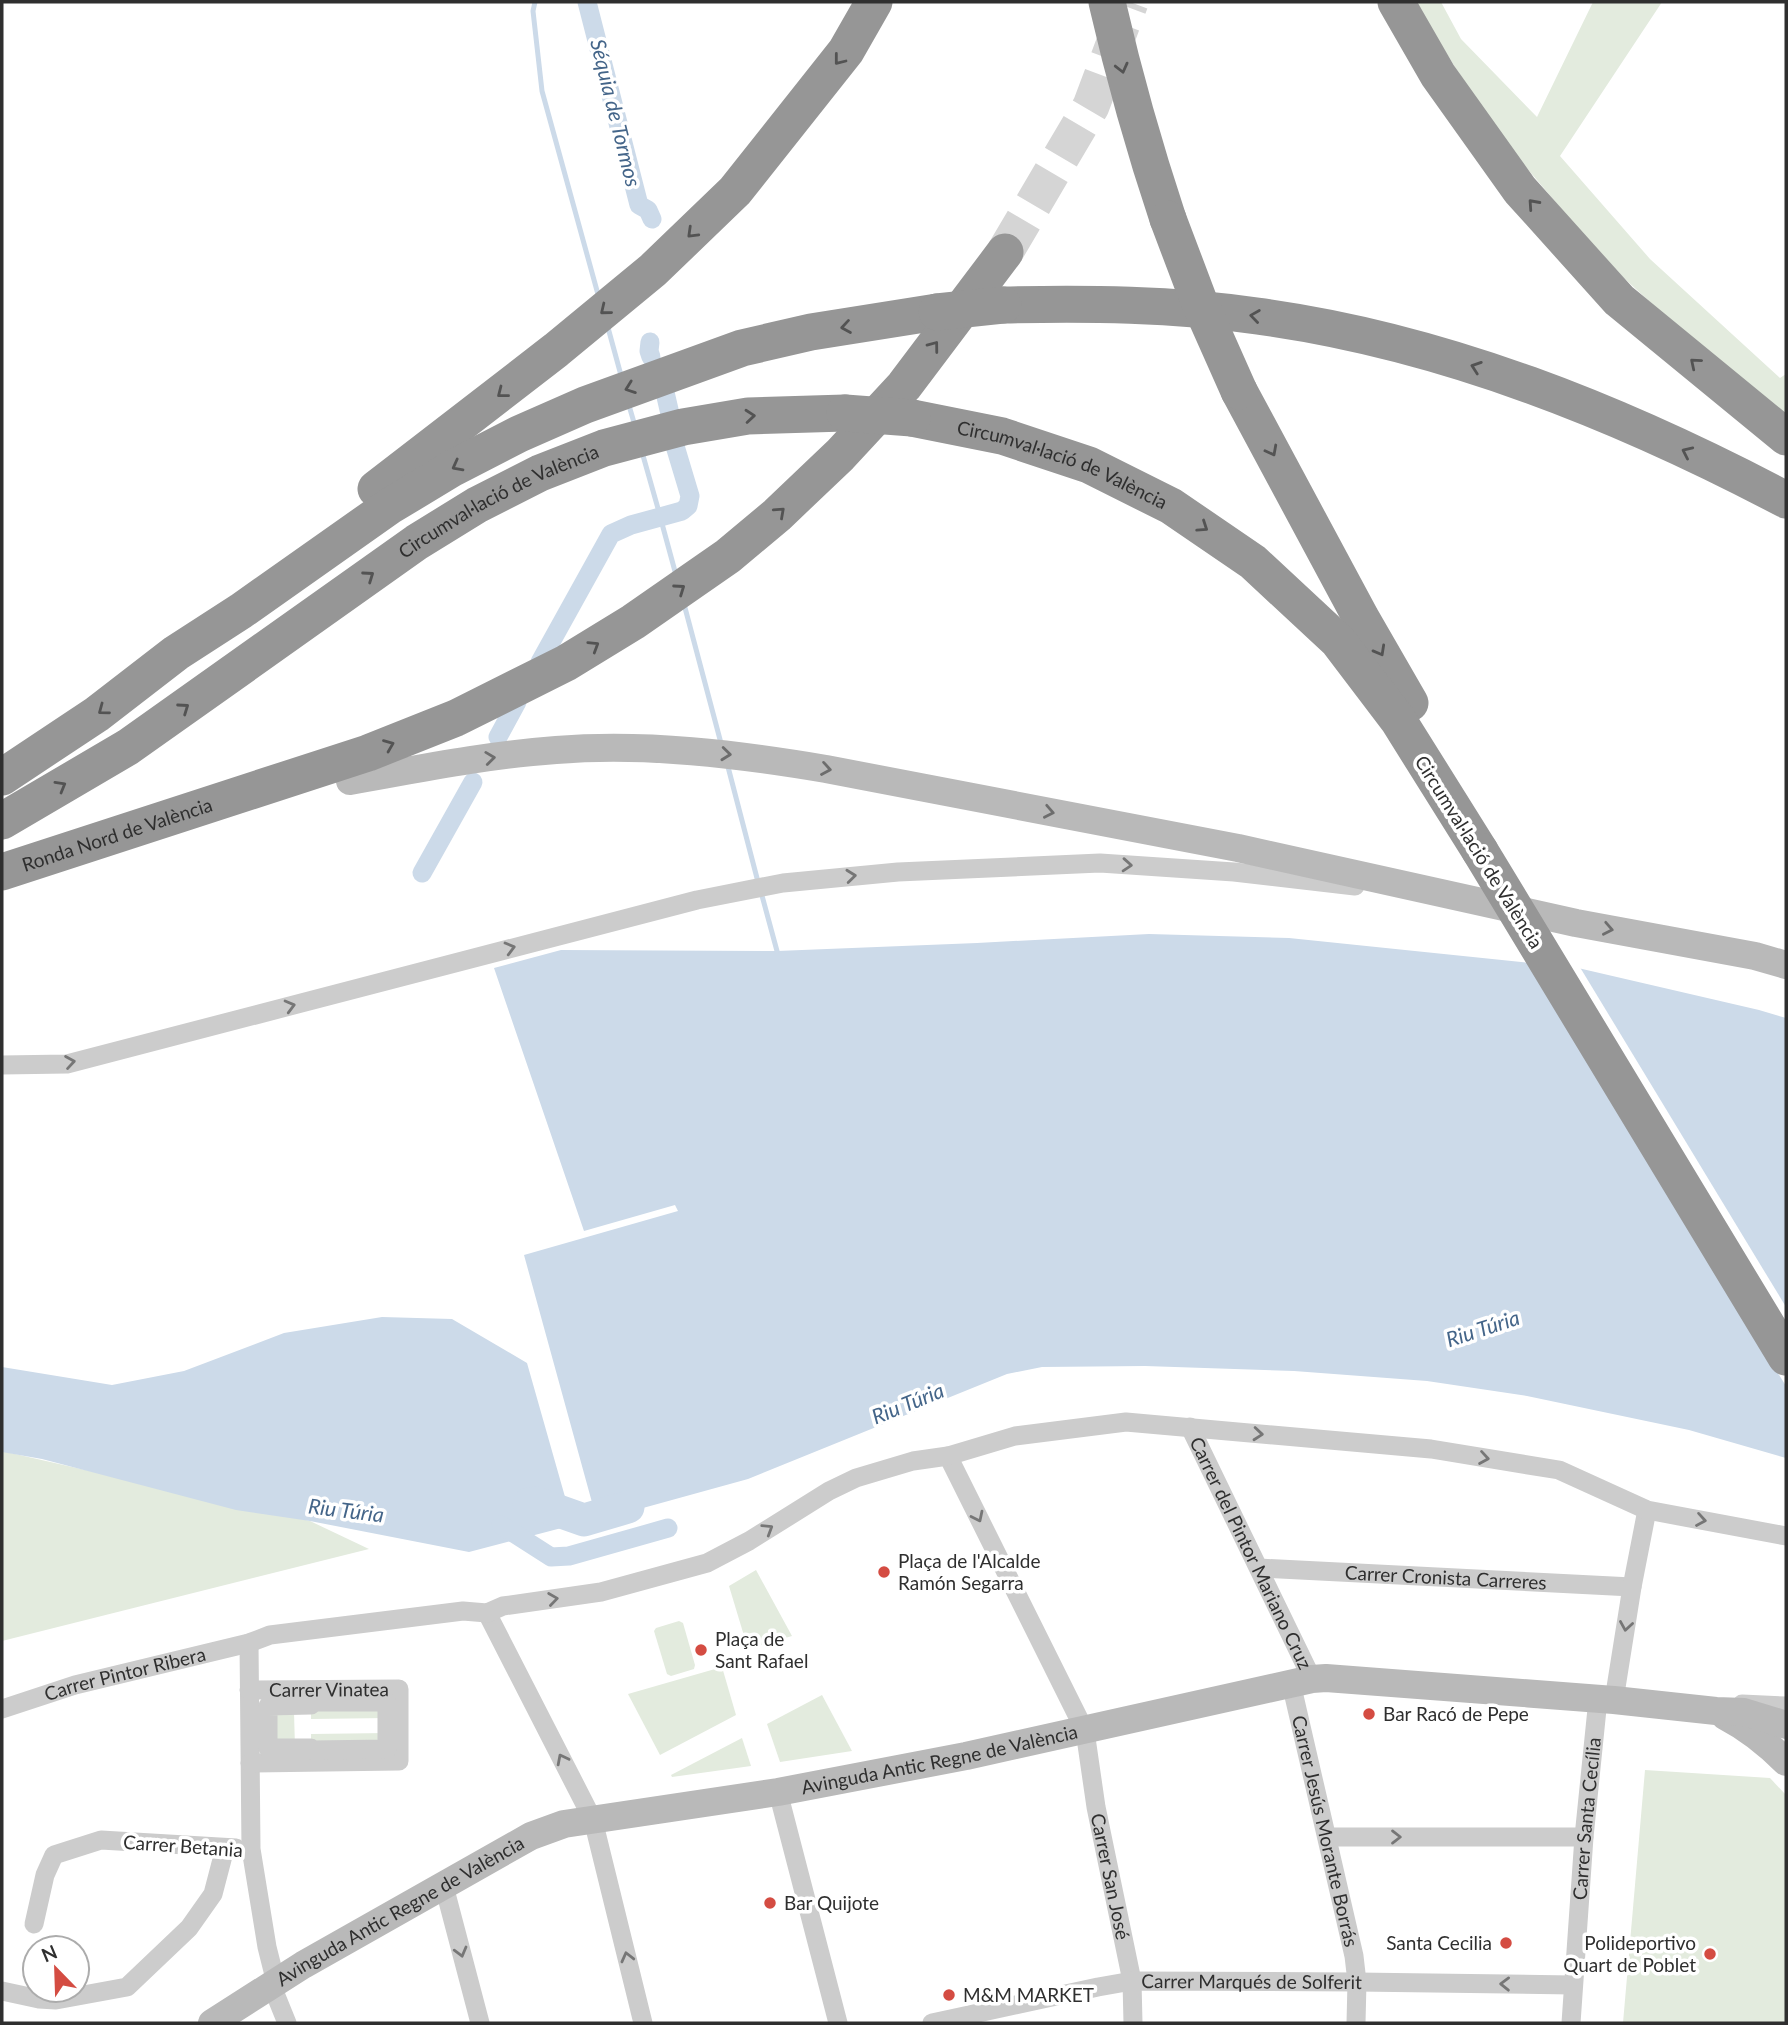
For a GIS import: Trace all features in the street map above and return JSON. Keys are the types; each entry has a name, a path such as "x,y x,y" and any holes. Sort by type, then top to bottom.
{"highway":[{"path":"176,653 230,599 437,444 653,271 735,191 846,51 874,2"},
{"path":"1107,2 1142,142 1168,219 1199,301 1240,391 1491,853 1611,1042 1786,1329"},
{"path":"1396,2 1438,75 1529,200 1619,300 1786,437"},
{"path":"232,799 368,753 456,718 566,663 633,622 728,556 777,515 840,455 905,386 1005,252"},
{"path":"2,777 97,714 176,653 242,611 400,499 519,434 584,405 742,348 811,332 937,312 1003,305 1082,303 1171,306 1258,316 1364,335 1469,364 1608,415 1749,480 1786,500"},
{"name":"Circumval·lació de València","path":"2,821 128,747 417,542 477,505 540,473 604,448 683,427 748,416 845,413 912,418 1002,436 1089,465 1171,506 1253,562 1338,641 1398,720 1491,853 1786,1357"},
{"path":"232,799 350,780"},
{"name":"Ronda Nord de València","path":"2,872 232,799"}],"street":[{"path":"350,780 460,761 556,750 623,747 694,750 759,757 1238,848 1576,923"},
{"path":"2,1065 67,1064 684,903 748,889 898,872 1100,863 1234,872 1342,884 1576,923 1755,956 1786,965"},
{"name":"Carrer Pintor Ribera","path":"2,1709 75,1685 248,1643 270,1635 463,1611 487,1613 503,1605 601,1592 707,1563 856,1478 913,1461 948,1456 1015,1436 1126,1422 1431,1449 1559,1470 1647,1510 1786,1536"},
{"name":"Carrer del Pintor Mariano Cruz","path":"1190,1427 1259,1568 1302,1681"},
{"name":"Carrer San José","path":"948,1456 1085,1731 1096,1807 1132,1981 1133,2023"},
{"name":"Carrer Santa Cecília","path":"1571,2023 1584,1837 1606,1700 1647,1510"},
{"name":"Carrer Cronista Carreres","path":"1259,1568 1632,1587"},
{"path":"487,1613 593,1820 643,2023"},
{"name":"Carrer Vinatea","path":"248,1643 251,1849"},
{"name":"Avinguda Antic Regne de València","path":"212,2023 303,1965 531,1836 564,1824 778,1792 953,1759 1302,1681 1326,1678 1744,1712 1786,1725"},
{"name":"Carrer Jesús Morante Borrás","path":"1302,1681 1327,1837 1354,1956 1357,1982 1356,2023"},
{"name":"Carrer Vinatea","path":"249,1690 399,1689 399,1761 250,1763"},
{"path":"311,1702 387,1702 387,1749 268,1748 268,1706 311,1705 311,1702"},
{"name":"Avinguda Antic Regne de València","path":"1716,1711 1744,1703 1786,1706"},
{"name":"Avinguda Antic Regne de València","path":"1716,1711 1739,1724 1786,1762"},
{"path":"778,1792 838,2023"},
{"path":"1327,1837 1584,1837"},
{"name":"Carrer Betania","path":"34,1924 45,1875 54,1856 102,1840 251,1849 274,1984 287,2023"},
{"path":"3,1992 56,2000 127,1987 189,1928 213,1894 225,1848"},
{"path":"444,1886 480,2023"},
{"name":"Carrer Marqués de Solferit","path":"932,2023 1132,1981 1573,1985"}],"shaded area":[{"path":"1415,2 1441,2 1461,39 1537,117 1593,2 1662,2 1560,156 1650,259 1780,378 1786,374 1786,417 1686,335 1625,279 1575,225 1503,140"},
{"path":"2,1451 310,1521 369,1549 2,1641"},
{"path":"756,1570 792,1636 748,1649 729,1586"},
{"path":"679,1621 683,1623 695,1665 694,1669 671,1676 667,1674 654,1631"},
{"path":"722,1667 736,1715 660,1755 628,1694"},
{"path":"822,1695 852,1751 780,1762 767,1724"},
{"path":"311,1702 387,1702 387,1718 311,1719"},
{"path":"268,1712 294,1712 295,1748 268,1748"},
{"path":"387,1733 387,1749 311,1750 311,1734"},
{"path":"742,1738 751,1766 672,1777 671,1775"},
{"name":"Polideportivo Quart de Poblet","path":"1645,1770 1770,1778 1786,1795 1786,2023 1623,2023"}],"water":[{"path":"1149,934 1289,938 1578,968 1786,1018 1786,1458 1689,1430 1527,1396 1427,1381 1294,1371 1145,1366 1042,1367 1007,1374 748,1479 585,1524 582,1515 599,1509 597,1505 593,1506 524,1255 678,1211 675,1205 584,1231 494,968 561,950 777,951"},
{"path":"382,1317 452,1319 527,1363 573,1525 469,1552 310,1521 236,1510 42,1459 2,1452 2,1367 112,1385 184,1371 284,1333"}],"pier":[{"path":"1527,959 1578,964 1786,1307 1786,1386 1743,1318"}],"waterway":[{"path":"535,2 533,11 542,91 599,298"},
{"name":"Séquia de Tormos","path":"587,2 639,205 648,210 652,219"},
{"path":"607,324 622,379"},
{"name":"Séquia de Tormos","path":"650,342 651,357"},
{"name":"Séquia de Tormos","path":"664,388 670,414"},
{"path":"628,402 635,426"},
{"name":"Séquia de Tormos","path":"540,662 611,534 631,525 682,511 688,506 690,496 675,446"},
{"path":"642,452 659,512"},
{"path":"661,520 676,575"},
{"path":"684,604 722,747"},
{"name":"Séquia de Tormos","path":"498,737 517,702"},
{"path":"727,763 758,882"},
{"name":"Séquia de Tormos","path":"422,873 473,782"},
{"path":"761,892 777,951"},
{"name":"Riu Túria","path":"529,1504 536,1503 584,1520 628,1507"},
{"path":"501,1525 551,1557 569,1556 668,1528"}],"tunnel":[{"path":"1005,252 1091,106 1130,2"}],"place":[{"name":"Plaça de l'Alcalde Ramón Segarra","path":"884,1572"},
{"name":"Plaça de Sant Rafael","path":"701,1650"},
{"name":"Bar Racó de Pepe","path":"1369,1714"},
{"name":"Bar Quijote","path":"770,1903"},
{"name":"Santa Cecilia","path":"1506,1943"},
{"name":"Polideportivo Quart de Poblet","path":"1710,1954"},
{"name":"M&M MARKET","path":"949,1995"}]}
